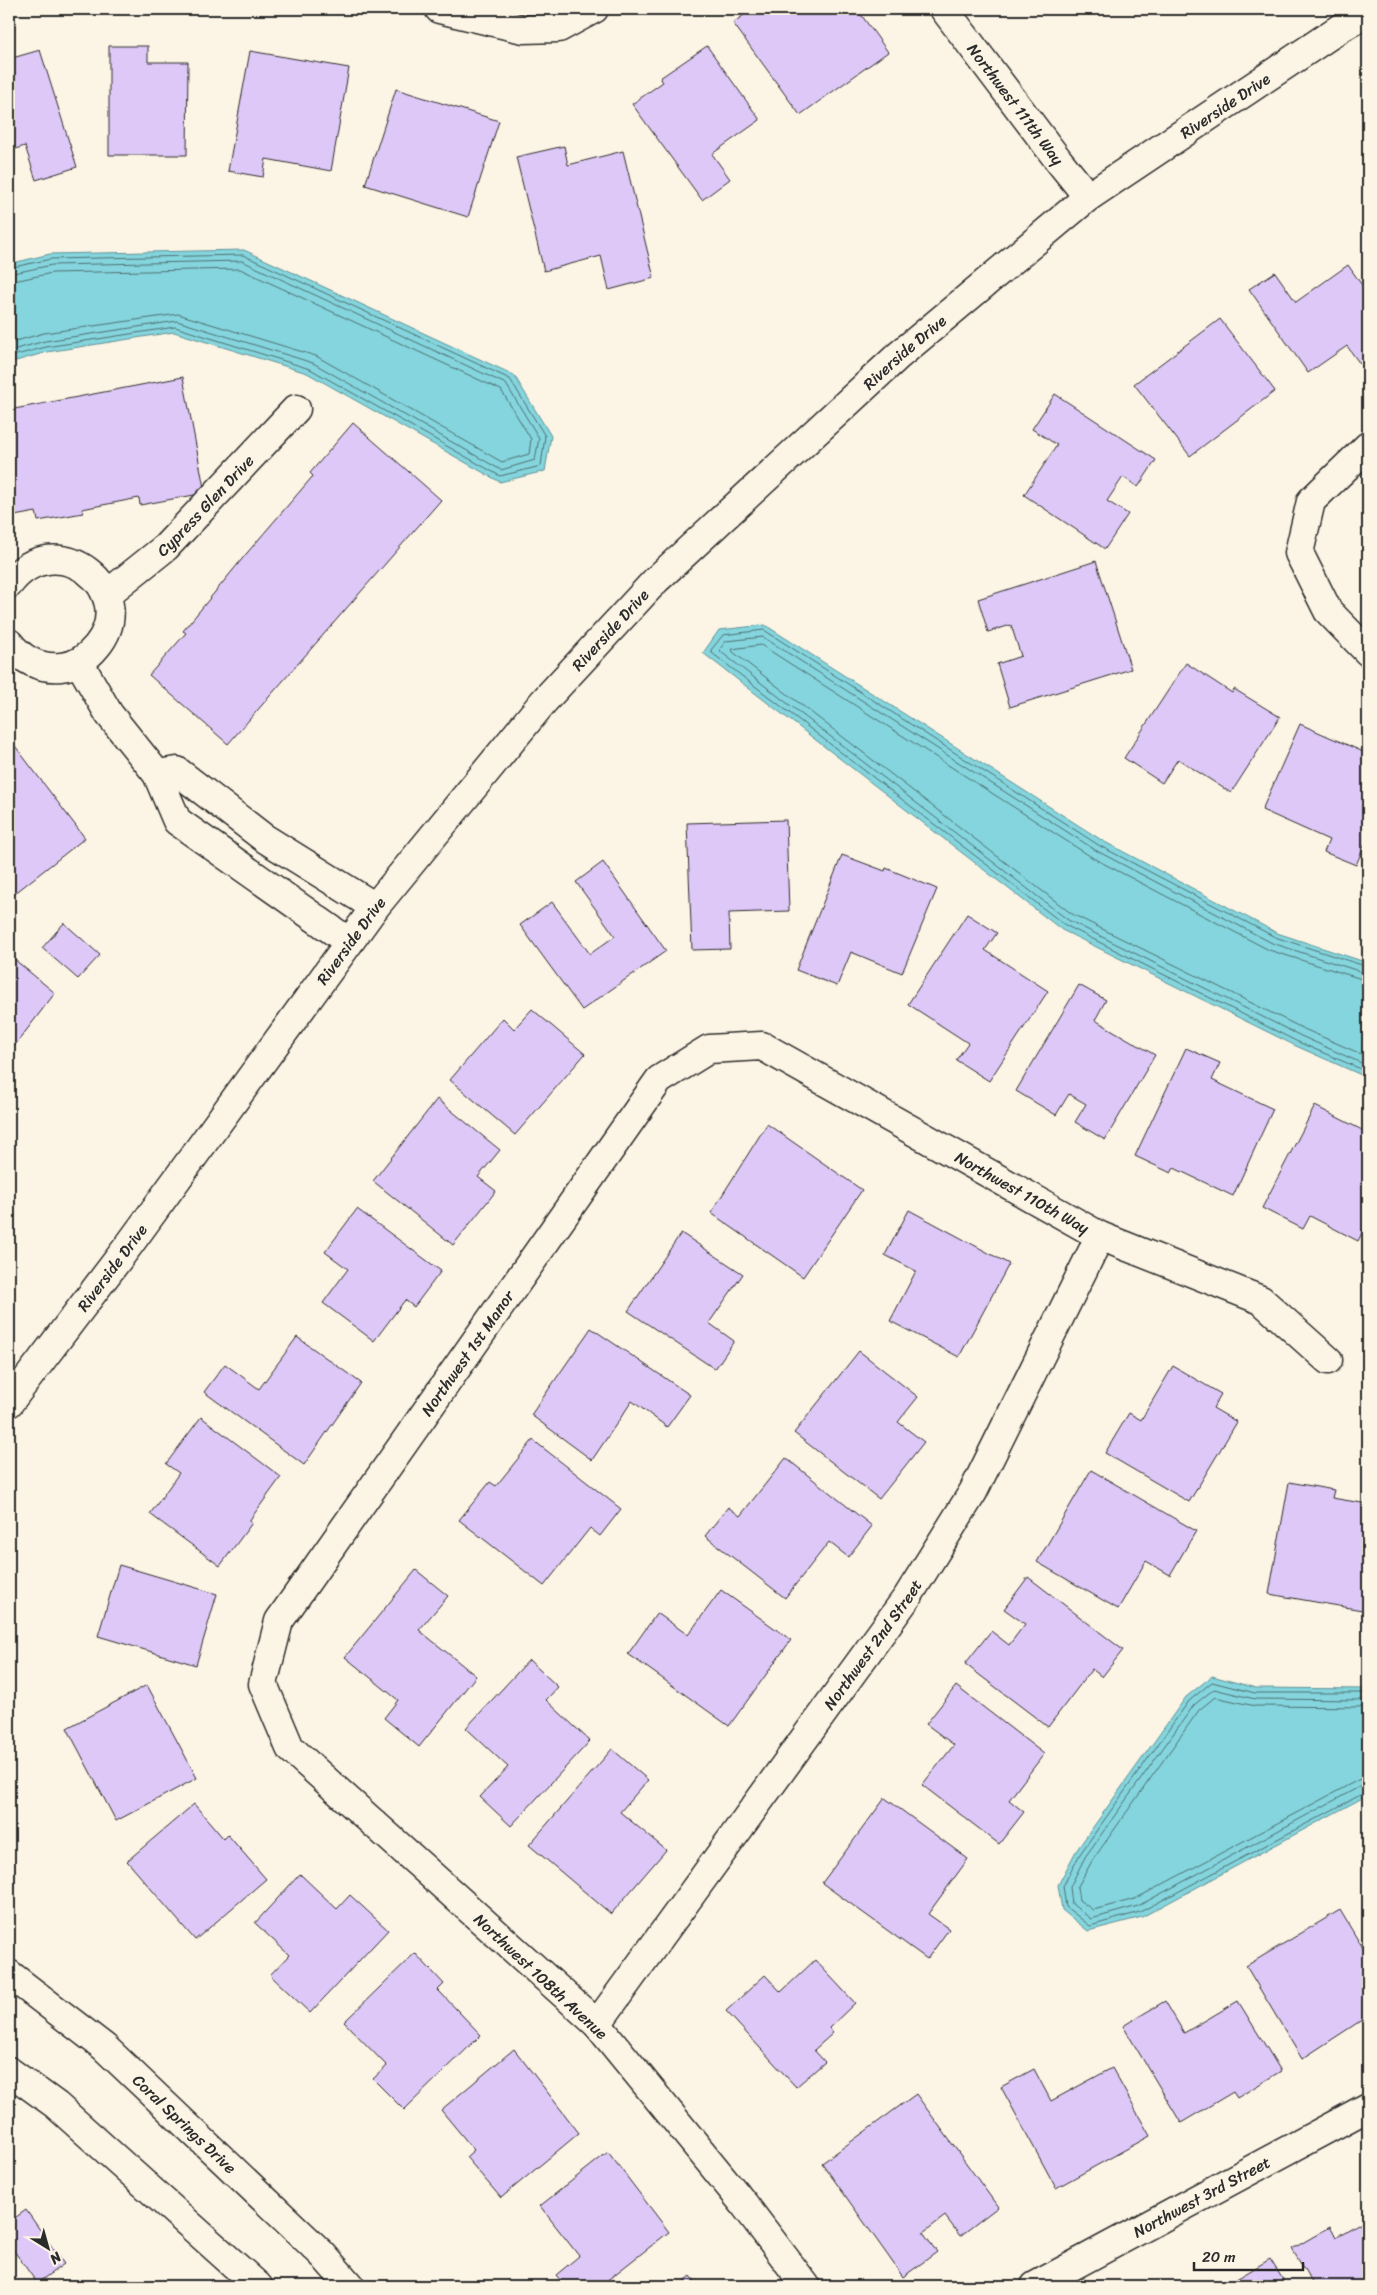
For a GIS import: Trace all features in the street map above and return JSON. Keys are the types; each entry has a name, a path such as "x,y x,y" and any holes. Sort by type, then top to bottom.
{"street":[{"path":"439,9 523,29 559,28 594,9"},
{"name":"Northwest 111th Way","path":"944,9 1088,197"},
{"name":"Riverside Drive","path":"9,1403 135,1237 375,906 544,701 656,580 898,356 1088,197 1342,27 1368,12"},
{"name":"Cypress Glen Drive","path":"106,595 166,547 296,409"},
{"path":"1368,446 1311,501 1299,553 1328,611 1368,652"},
{"path":"9,584 17,573 32,563 50,559 68,560 84,567 98,580 106,595 109,611 107,626 102,640 92,652 79,662 64,667 46,667 30,662 16,652 9,643"},
{"path":"79,662 108,714 157,774 177,821 349,942"},
{"path":"157,774 177,771 264,838 375,906"},
{"name":"Northwest 110th Way","path":"709,1049 762,1046 1100,1236 1261,1300 1328,1360"},
{"name":"Northwest 1st Manor","path":"263,1684 279,1622 659,1080 709,1049"},
{"name":"Northwest 2nd Street","path":"597,2024 908,1596 973,1492 1100,1236"},
{"name":"Northwest 108th Avenue","path":"263,1684 290,1748 597,2024 744,2204 806,2286"},
{"name":"Coral Springs Drive","path":"9,1974 104,2047 322,2254 350,2286"},
{"path":"9,2071 56,2105 258,2286"},
{"name":"Northwest 3rd Street","path":"1035,2286 1368,2107"}],"water":[{"path":"244,250 514,375 551,436 545,471 500,482 307,373 174,332 47,352 9,363 9,264 50,254"},
{"path":"765,625 1103,841 1277,933 1368,963 1368,1078 1296,1046 1062,930 703,653 719,630"},
{"path":"1212,1676 1256,1688 1368,1689 1368,1795 1142,1917 1088,1931 1062,1910 1058,1885 1076,1851 1186,1697"}],"building":[{"path":"752,9 857,9 888,52 800,115 733,23"},
{"path":"109,46 148,46 148,62 188,62 187,155 109,155"},
{"path":"707,46 760,120 712,154 730,179 702,200 632,104 663,82 660,78"},
{"path":"40,50 77,167 36,180 25,146 9,151 9,59"},
{"path":"250,51 349,68 331,171 266,159 263,177 228,171"},
{"path":"396,89 499,121 468,217 365,185"},
{"path":"564,146 568,165 623,151 654,278 609,290 601,256 544,271 516,157"},
{"path":"1348,265 1368,294 1368,358 1360,364 1347,346 1308,373 1249,289 1275,272 1296,302"},
{"path":"1220,319 1275,391 1190,456 1134,384"},
{"path":"183,377 205,493 140,505 139,498 82,509 83,513 38,521 36,512 9,517 9,410"},
{"path":"1055,394 1156,460 1138,487 1123,477 1107,501 1128,514 1105,549 1024,495 1057,445 1032,429"},
{"path":"353,423 441,500 228,744 149,675 186,633 183,631 313,476 310,473"},
{"path":"1096,561 1131,669 1010,707 997,664 1021,656 1011,625 988,632 978,599"},
{"path":"1186,663 1232,693 1234,689 1280,717 1231,793 1178,759 1162,783 1124,758"},
{"path":"1300,724 1368,754 1368,837 1356,865 1324,852 1329,840 1262,810"},
{"path":"9,738 85,838 9,898"},
{"path":"786,820 789,911 729,913 730,949 692,950 687,823"},
{"path":"842,855 885,871 886,868 937,889 902,973 851,952 837,986 796,970"},
{"path":"603,862 666,951 582,1010 520,925 552,902 590,954 615,936 576,882"},
{"path":"967,914 997,933 985,950 1048,991 989,1081 956,1060 968,1043 908,1004"},
{"path":"64,923 100,955 78,979 42,948"},
{"path":"9,955 55,993 9,1053"},
{"path":"1079,985 1106,1000 1095,1020 1155,1055 1105,1140 1075,1122 1086,1104 1069,1094 1056,1115 1016,1091"},
{"path":"532,1009 585,1054 515,1135 450,1080 503,1018 514,1029"},
{"path":"1186,1048 1220,1063 1212,1080 1273,1109 1233,1196 1174,1168 1171,1173 1135,1156"},
{"path":"437,1099 500,1150 478,1177 496,1191 453,1245 373,1181"},
{"path":"1315,1106 1368,1133 1368,1221 1358,1241 1310,1216 1303,1229 1262,1208"},
{"path":"767,1124 862,1190 803,1277 711,1213"},
{"path":"357,1209 441,1271 414,1307 405,1300 374,1341 323,1303 348,1269 325,1252"},
{"path":"909,1210 1009,1264 959,1357 890,1321 916,1271 885,1255"},
{"path":"681,1233 743,1274 709,1323 734,1341 715,1369 628,1311"},
{"path":"591,1328 690,1395 667,1427 632,1401 592,1460 531,1415"},
{"path":"297,1337 361,1383 304,1465 204,1392 225,1364 259,1389"},
{"path":"859,1351 918,1397 898,1422 924,1442 879,1499 794,1433"},
{"path":"1173,1366 1221,1394 1213,1408 1237,1422 1189,1502 1105,1453 1129,1413 1141,1420"},
{"path":"201,1417 281,1477 249,1521 252,1523 220,1566 150,1514 179,1473 166,1464"},
{"path":"533,1440 621,1509 600,1536 590,1528 544,1586 459,1520 490,1482 496,1486"},
{"path":"786,1458 872,1526 848,1557 829,1542 785,1598 705,1536 728,1507 740,1516"},
{"path":"1091,1470 1196,1531 1170,1575 1146,1561 1118,1609 1037,1562"},
{"path":"1289,1482 1334,1490 1332,1498 1368,1504 1368,1611 1269,1594"},
{"path":"119,1565 217,1594 196,1665 98,1636"},
{"path":"416,1570 448,1596 419,1630 476,1676 419,1747 384,1718 398,1700 345,1657"},
{"path":"1028,1577 1123,1650 1102,1677 1092,1669 1048,1727 965,1664 991,1631 1009,1645 1025,1624 1004,1609"},
{"path":"721,1590 791,1640 729,1726 628,1654 657,1613 688,1635"},
{"path":"529,1660 558,1687 546,1700 590,1741 511,1826 480,1797 508,1767 466,1728"},
{"path":"147,1685 197,1778 116,1821 67,1728"},
{"path":"956,1686 1044,1754 1009,1800 1024,1812 999,1844 922,1785 954,1745 926,1724"},
{"path":"612,1749 648,1780 620,1812 666,1850 611,1914 529,1845"},
{"path":"885,1798 968,1859 928,1914 949,1929 927,1959 822,1883"},
{"path":"194,1804 224,1839 228,1835 266,1879 195,1940 127,1861"},
{"path":"300,1874 337,1909 350,1895 388,1930 310,2013 270,1975 289,1955 255,1923"},
{"path":"1340,1910 1368,1957 1368,2016 1302,2059 1246,1966"},
{"path":"415,1953 444,1984 438,1990 481,2035 404,2110 373,2079 387,2066 344,2022"},
{"path":"815,1960 855,2003 829,2028 833,2033 814,2050 825,2062 796,2087 726,2011 765,1975 781,1992"},
{"path":"1165,2001 1184,2033 1238,2001 1281,2071 1237,2098 1233,2092 1181,2123 1123,2026"},
{"path":"514,2049 579,2133 501,2198 466,2157 474,2150 441,2110"},
{"path":"1112,2068 1150,2136 1056,2188 1001,2087 1034,2069 1051,2101"},
{"path":"916,2094 998,2207 960,2236 945,2216 923,2233 937,2252 903,2277 822,2163"},
{"path":"608,2152 669,2232 600,2286 565,2286 556,2275 579,2256 540,2206"},
{"path":"26,2210 64,2264 37,2283 9,2244 9,2222"},
{"path":"1368,2218 1368,2286 1314,2286 1292,2249 1330,2227 1336,2237"},
{"path":"1270,2259 1287,2286 1236,2286 1233,2281"},
{"path":"691,2276 699,2286 678,2286"}]}
